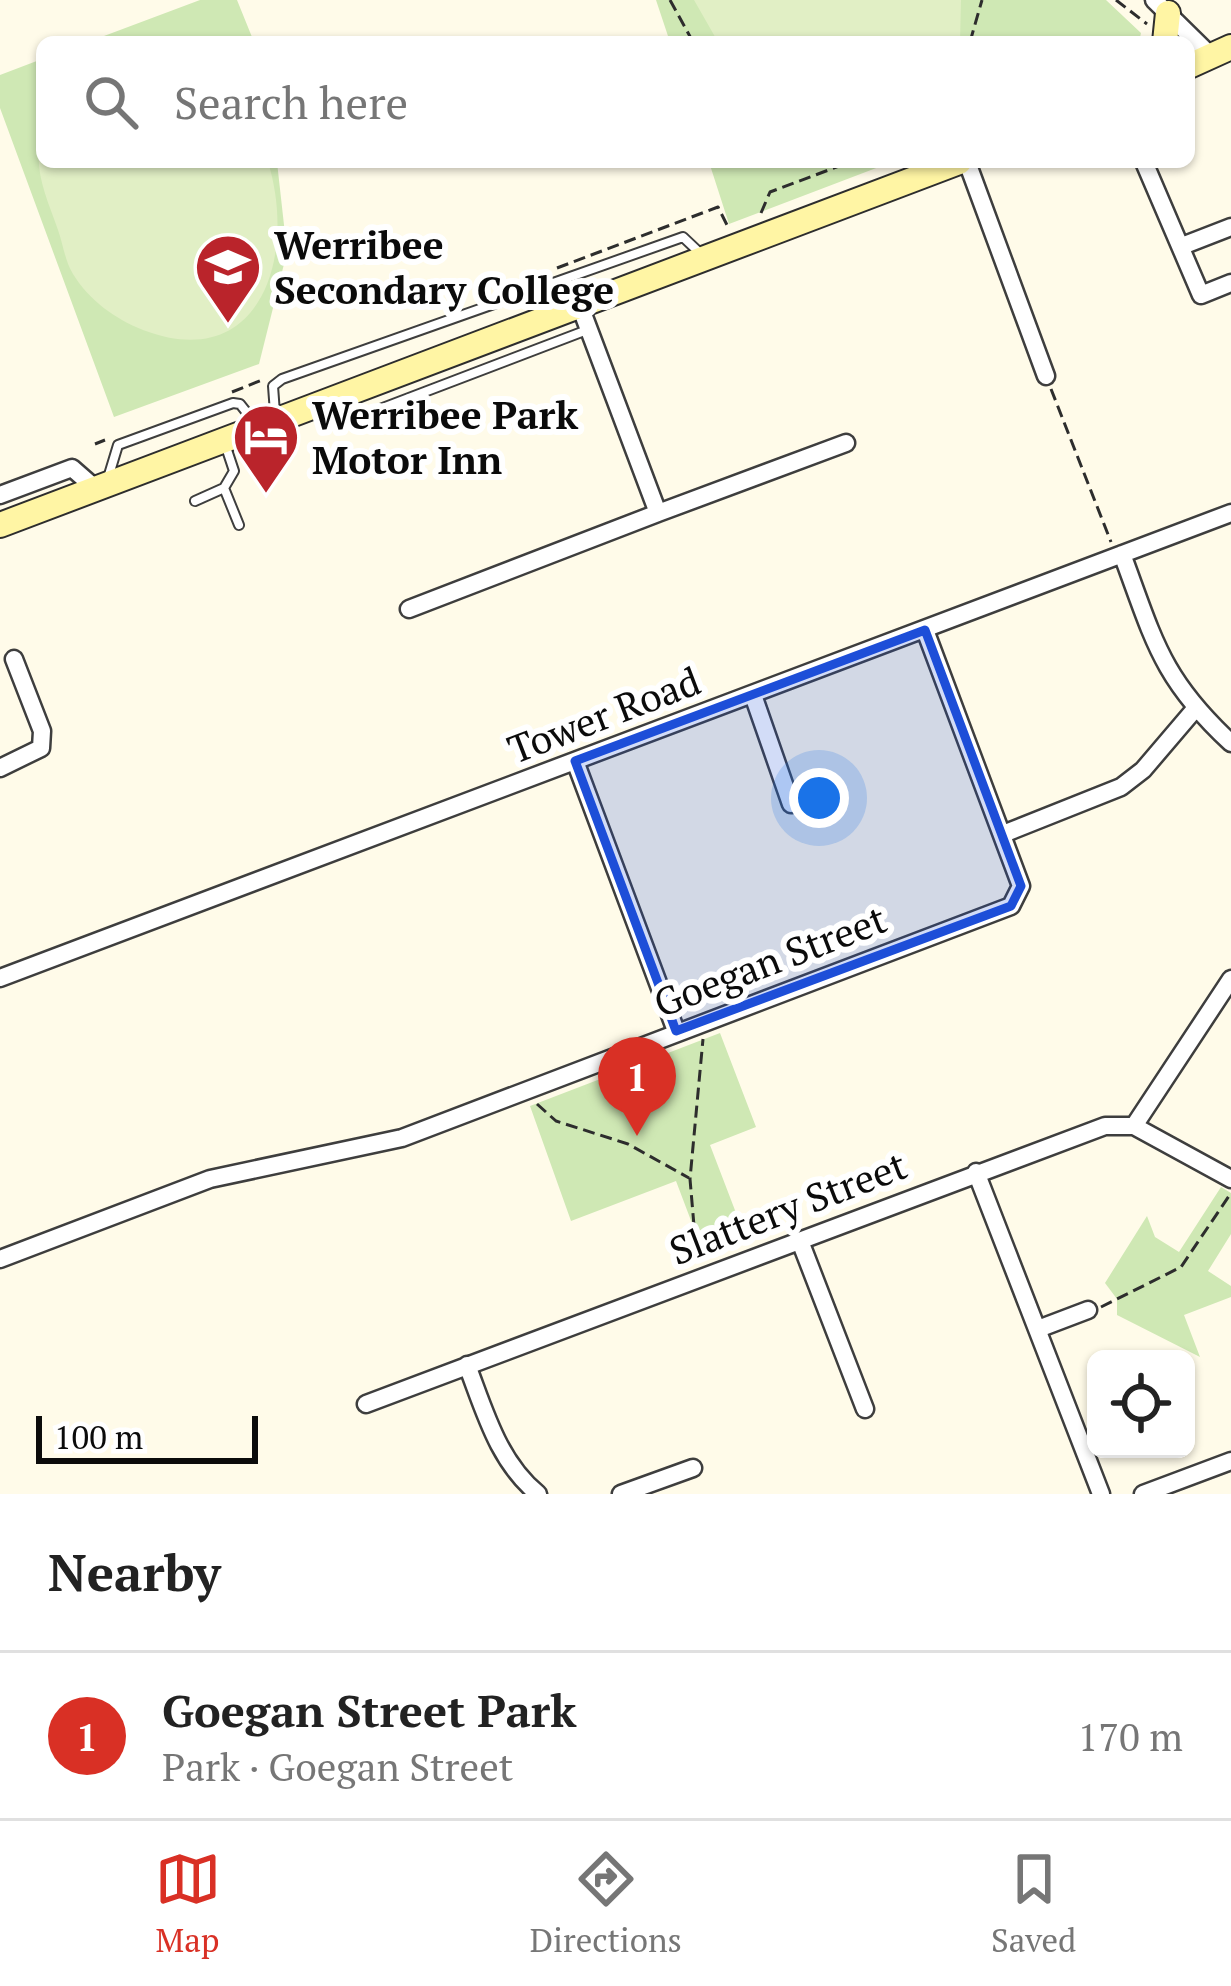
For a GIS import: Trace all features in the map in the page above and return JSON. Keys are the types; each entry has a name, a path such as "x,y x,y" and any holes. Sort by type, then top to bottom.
{"main road":[{"path":"0,525 528,325 575,317 705,258 947,168"}],"street":[{"path":"965,168 1046,376"},
{"path":"1147,168 1201,295 1231,284"},
{"path":"1182,245 1231,227"},
{"path":"575,317 658,513"},
{"path":"410,609 846,442"},
{"path":"0,495 72,469 101,487"},
{"name":"Tower Road","path":"0,979 1231,513"},
{"path":"1119,555 1164,670 1231,743"},
{"name":"Goegan Street","path":"0,1259 187,1186 373,1147 1011,906 1021,886 925,631"},
{"path":"0,768 41,748 42,731 14,659"},
{"path":"753,695 791,804"},
{"path":"1003,833 1120,787 1143,770 1195,709"},
{"path":"575,761 676,1031"},
{"path":"1231,979 1134,1126 1231,1179"},
{"name":"Slattery Street","path":"366,1404 976,1172 1105,1126 1134,1126"},
{"path":"976,1172 1101,1494"},
{"path":"800,1241 865,1409"},
{"path":"1038,1329 1088,1310"},
{"path":"467,1365 499,1448 516,1476 538,1494"},
{"path":"1143,1494 1231,1461"},
{"path":"622,1494 693,1468"}],"lane":[{"path":"101,487 118,446 233,404 241,404 267,424 272,395 283,379 683,237 705,258"},
{"path":"331,400 364,414 497,364 575,317 544,284"},
{"path":"497,364 528,325"},
{"path":"195,501 224,488 234,471 224,441"},
{"path":"224,488 239,525"}],"path":[{"path":"670,0 690,36"},
{"path":"972,36 982,0"},
{"path":"1116,0 1159,21"},
{"path":"761,215 770,192 834,168"},
{"path":"1046,376 1119,555"},
{"path":"697,1278 690,1179 696,1064 707,1019"},
{"path":"523,1090 556,1121 628,1144 690,1179"},
{"path":"1088,1310 1111,1305 1181,1268 1231,1192"}],"highlighted area":[{"path":"925,630 1021,886 1011,906 676,1031 575,761"}],"green space":[{"path":"200,0 237,0 252,36 104,36"},
{"path":"656,0 1106,0 1141,33 1140,36 668,36"},
{"path":"694,0 961,0 960,36 715,36"},
{"path":"36,61 36,168 278,168 287,252 259,364 114,417 0,108 0,75"},
{"path":"269,168 277,234 261,298 242,321 216,336 183,340 133,326 95,300 70,269 40,170"},
{"path":"711,168 876,168 729,224"},
{"path":"720,1033 756,1127 710,1145 746,1239 704,1255 676,1181 571,1221 530,1106"},
{"path":"1221,1187 1231,1193 1231,1234 1208,1271 1231,1286 1231,1297 1184,1315 1200,1357 1195,1350 1186,1350 1117,1315 1117,1299 1105,1283 1147,1216 1155,1237 1179,1252"}],"place":[{"name":"Werribee Secondary College","path":"228,326"},
{"name":"Werribee Park Motor Inn","path":"266,496"},
{"name":"Goegan Street Park","path":"637,1136"}]}
